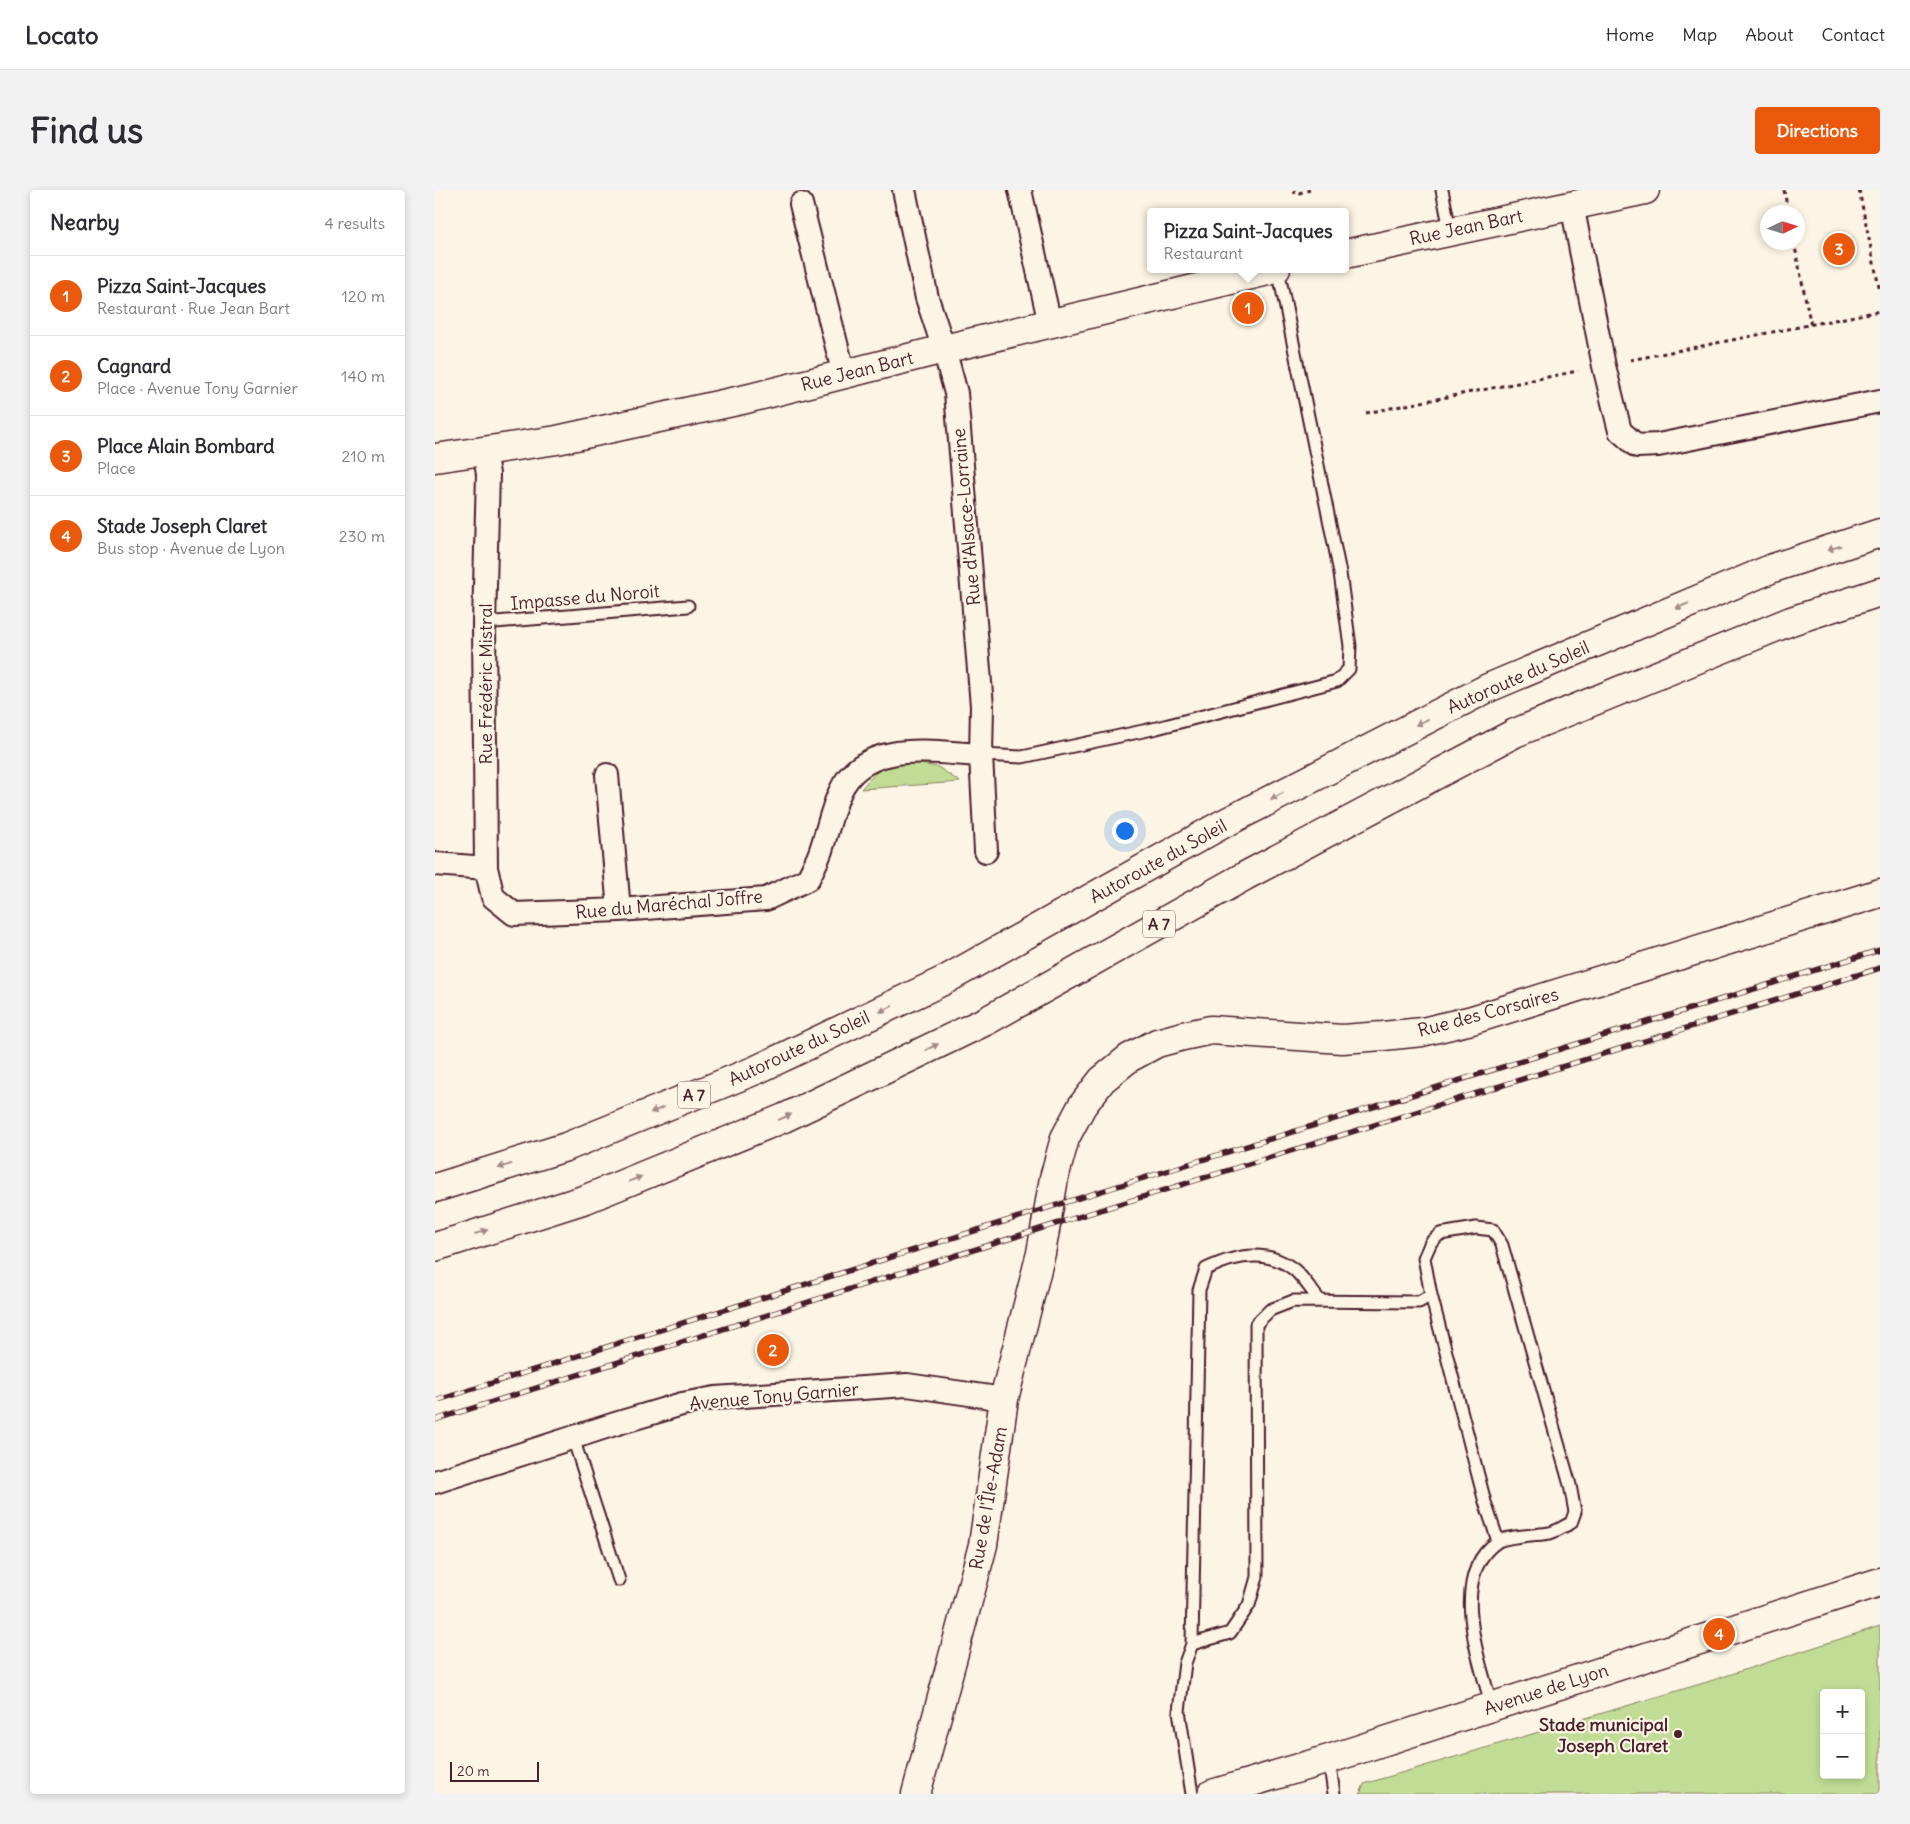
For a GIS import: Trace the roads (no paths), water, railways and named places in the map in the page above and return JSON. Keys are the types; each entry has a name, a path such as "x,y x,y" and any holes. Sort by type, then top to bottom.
{"main road":[{"name":"Rue Jean Bart","path":"1349,253 1580,199 1645,190"},
{"name":"Rue Jean Bart","path":"435,458 557,440 746,399 1260,273"},
{"name":"Autoroute du Soleil","path":"435,1188 566,1146 756,1070 945,980 1221,825 1488,688 1773,568 1880,532"},
{"name":"A 7","path":"435,1247 585,1198 784,1118 986,1021 1245,876 1515,734 1791,621 1880,592"},
{"name":"Rue des Corsaires","path":"1041,1253 1060,1154 1065,1138 1081,1106 1102,1080 1129,1058 1157,1043 1211,1030 1341,1039 1422,1032 1481,1017 1880,893"},
{"name":"Rue de l'Île-Adam","path":"922,1786 937,1714 983,1545 1004,1399 1041,1253"},
{"name":"Avenue de Lyon","path":"1212,1794 1329,1759 1880,1582"}],"street":[{"name":"Rue d'Alsace-Lorraine","path":"904,190 927,298 944,349 955,394 982,706 981,755 985,851"},
{"path":"1020,190 1050,324"},
{"path":"1580,199 1604,366 1620,431 1637,446 1658,445 1685,440 1880,401"},
{"path":"801,204 844,375"},
{"name":"Rue Frédéric Mistral","path":"484,451 488,474 484,623 486,868"},
{"name":"Rue du Maréchal Joffre","path":"486,868 493,897 514,914 619,910 766,899 808,879 821,850 840,792 854,770 877,757 899,752 981,755"},
{"path":"607,775 619,910"},
{"path":"435,864 486,868"},
{"name":"Avenue Tony Garnier","path":"435,1482 682,1404 715,1398 907,1385 1004,1399"}],"lane":[{"path":"1442,190 1451,230"},
{"path":"981,755 1022,757 1157,728 1337,681 1349,669 1350,646 1340,573 1278,273"},
{"name":"Impasse du Noroit","path":"484,623 688,606"},
{"path":"1492,1707 1474,1641 1470,1593 1479,1561 1498,1541 1552,1532 1571,1523 1575,1512 1570,1485 1502,1245 1493,1230 1476,1228 1440,1234 1431,1242 1424,1258 1431,1295 1485,1502 1498,1541"},
{"path":"1192,1794 1179,1711 1185,1663 1192,1644 1199,1290 1206,1269 1226,1259 1269,1256 1292,1268 1319,1301"},
{"path":"1192,1644 1230,1633 1249,1605 1257,1577 1256,1324 1270,1310 1293,1302 1419,1302 1431,1295"},
{"path":"573,1438 619,1580"},
{"path":"1329,1759 1334,1794"}],"railway":[{"path":"435,1401 1076,1199 1880,950"},
{"path":"435,1420 1081,1216 1880,968"}],"place":[{"name":"Place Alain Bombard","path":"1839,249"},
{"name":"Pizza Saint-Jacques","path":"1248,308"},
{"name":"Cagnard","path":"773,1350"},
{"name":"Stade Joseph Claret","path":"1719,1634"},
{"name":"Stade municipal Joseph Claret","path":"1678,1734"}]}
